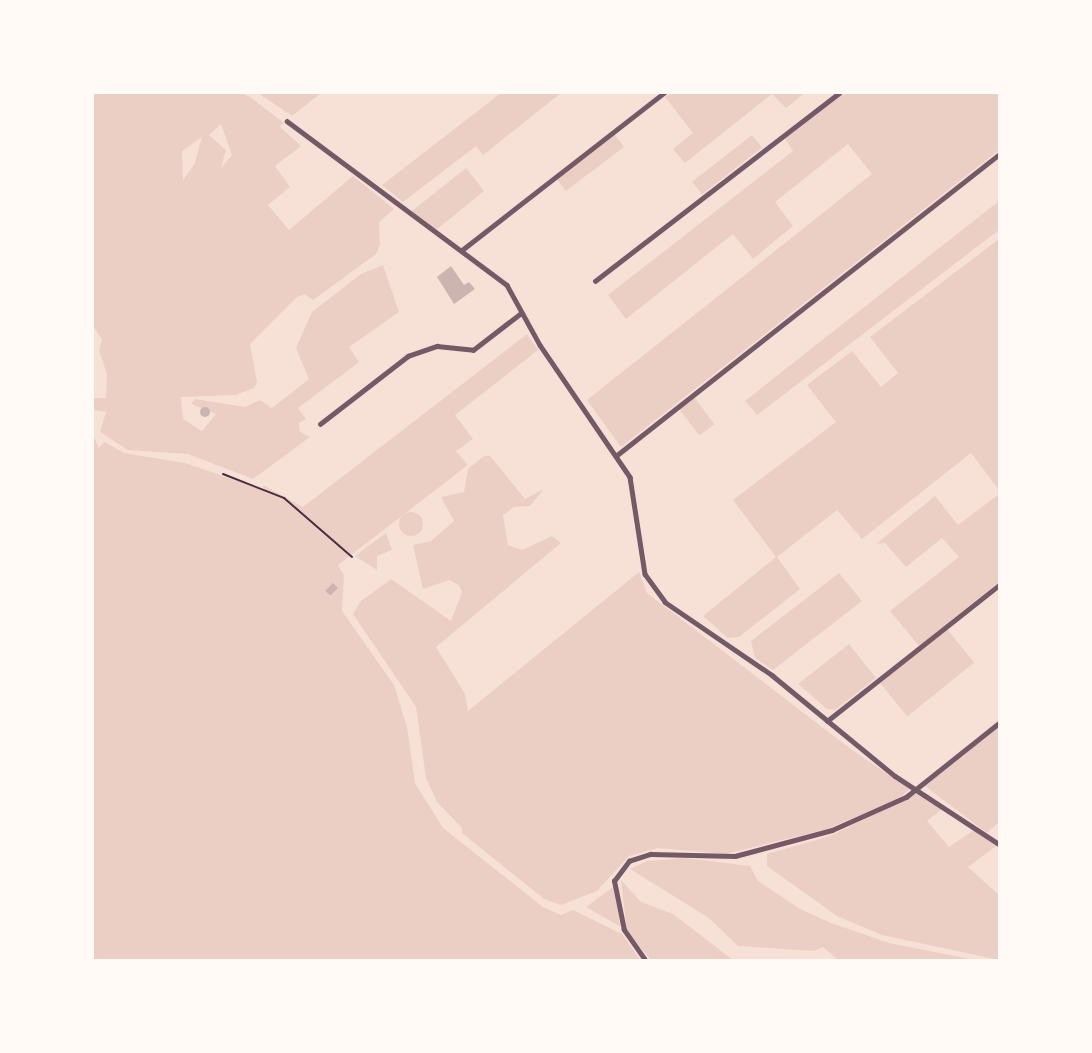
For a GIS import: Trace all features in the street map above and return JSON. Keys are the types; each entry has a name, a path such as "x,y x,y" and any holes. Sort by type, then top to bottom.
{"street":[{"path":"462,250 664,93"},
{"path":"595,281 839,93"},
{"path":"287,121 440,239 462,250 507,285 521,313 617,454 635,487 641,553 652,587 665,602 772,675 895,776 999,844"},
{"path":"617,454 999,155"},
{"path":"320,424 408,356 437,346 473,349 521,313"},
{"path":"827,721 999,585"},
{"path":"645,960 624,930 614,881 629,861 651,854 734,856 832,831 887,808 917,788 999,723"}],"path":[{"path":"223,474 264,487 298,507 352,558"}],"shaded area":[{"path":"93,93 241,93 250,97 284,123 279,126 301,146 275,166 290,187 268,205 289,230 353,176 394,209 379,222 380,244 376,254 313,300 305,294 297,297 250,344 257,382 254,388 235,395 181,397 183,419 202,431 216,414 191,404 195,399 245,407 260,400 272,408 309,379 296,348 312,312 361,274 383,265 399,312 349,347 359,362 298,408 306,419 299,423 300,432 310,437 253,479 188,454 128,450 100,432 106,412 93,410 93,398 106,398 107,374 99,350 102,340 93,326","holes":["221,124 232,155 221,168 226,150 209,135","202,137 194,165 183,180 182,151"]},
{"path":"258,93 321,93 292,116"},
{"path":"501,93 561,93 483,155 476,146 403,202 382,185"},
{"path":"671,93 805,93 786,108 772,94 685,163 673,149 693,133 665,97"},
{"path":"840,93 999,93 999,150 621,447 587,400 872,174 848,144 775,202 793,226 753,259 733,234 626,319 608,295 793,151 784,137"},
{"path":"615,135 624,147 566,191 557,179"},
{"path":"752,135 762,148 702,194 692,182"},
{"path":"466,168 484,191 436,230 420,220 412,211"},
{"path":"999,201 999,230 757,415 745,401"},
{"path":"999,239 999,490 971,453 862,539 837,510 777,557 800,589 739,637 728,638 703,616 776,557 733,500 836,422 807,385 852,351 881,387 898,373 870,337"},
{"path":"527,334 538,350 455,415 473,439 456,451 468,465 338,565 344,575 342,611 394,685 407,727 415,783 443,828 543,907 561,915 573,910 622,934 640,960 93,960 93,435 99,448 104,442 124,453 185,463 264,490 263,485 303,507"},
{"path":"694,397 714,424 699,436 679,408"},
{"path":"484,456 490,456 525,499 544,489 530,506 514,507 503,515 508,545 522,550 552,536 561,543 436,647 465,694 468,711 639,572 647,593 852,750 910,789 898,799 827,829 725,854 658,848 629,856 597,891 561,905 544,899 462,833 462,828 437,802 426,778 416,707 353,614 361,601 391,579 451,621 462,592 459,585 449,580 423,589 413,545 431,541 454,521 441,497 464,492 468,469"},
{"path":"999,494 999,582 919,646 890,611 959,557 942,538 906,567 885,543 876,544 935,496 958,525"},
{"path":"411,512 422,519 423,524 416,535 411,536 400,529 399,524 406,513"},
{"path":"386,533 392,550 377,556 377,570 355,556"},
{"path":"839,573 862,601 773,670 755,658 751,641"},
{"path":"947,629 974,662 907,717 880,683"},
{"path":"849,644 876,678 835,710 827,709 798,684"},
{"path":"999,727 999,822 987,833 925,786"},
{"path":"918,793 942,809 927,821 949,847 974,830 996,846 968,867 999,895 999,960 882,935 837,916 767,866 767,854 830,836"},
{"path":"685,858 750,866 758,881 800,909 831,923 889,943 975,960 838,960 823,947 814,951 738,946 709,918 630,869 647,861"},
{"path":"621,880 641,902 673,914 733,960 651,960 627,932"},
{"path":"613,887 621,927 586,907"}],"building":[{"path":"451,266 464,285 469,282 475,289 454,304 437,277"},
{"path":"205,407 209,408 209,416 205,417 201,416 200,412 201,408"},
{"path":"333,583 338,588 330,596 325,591"}]}
